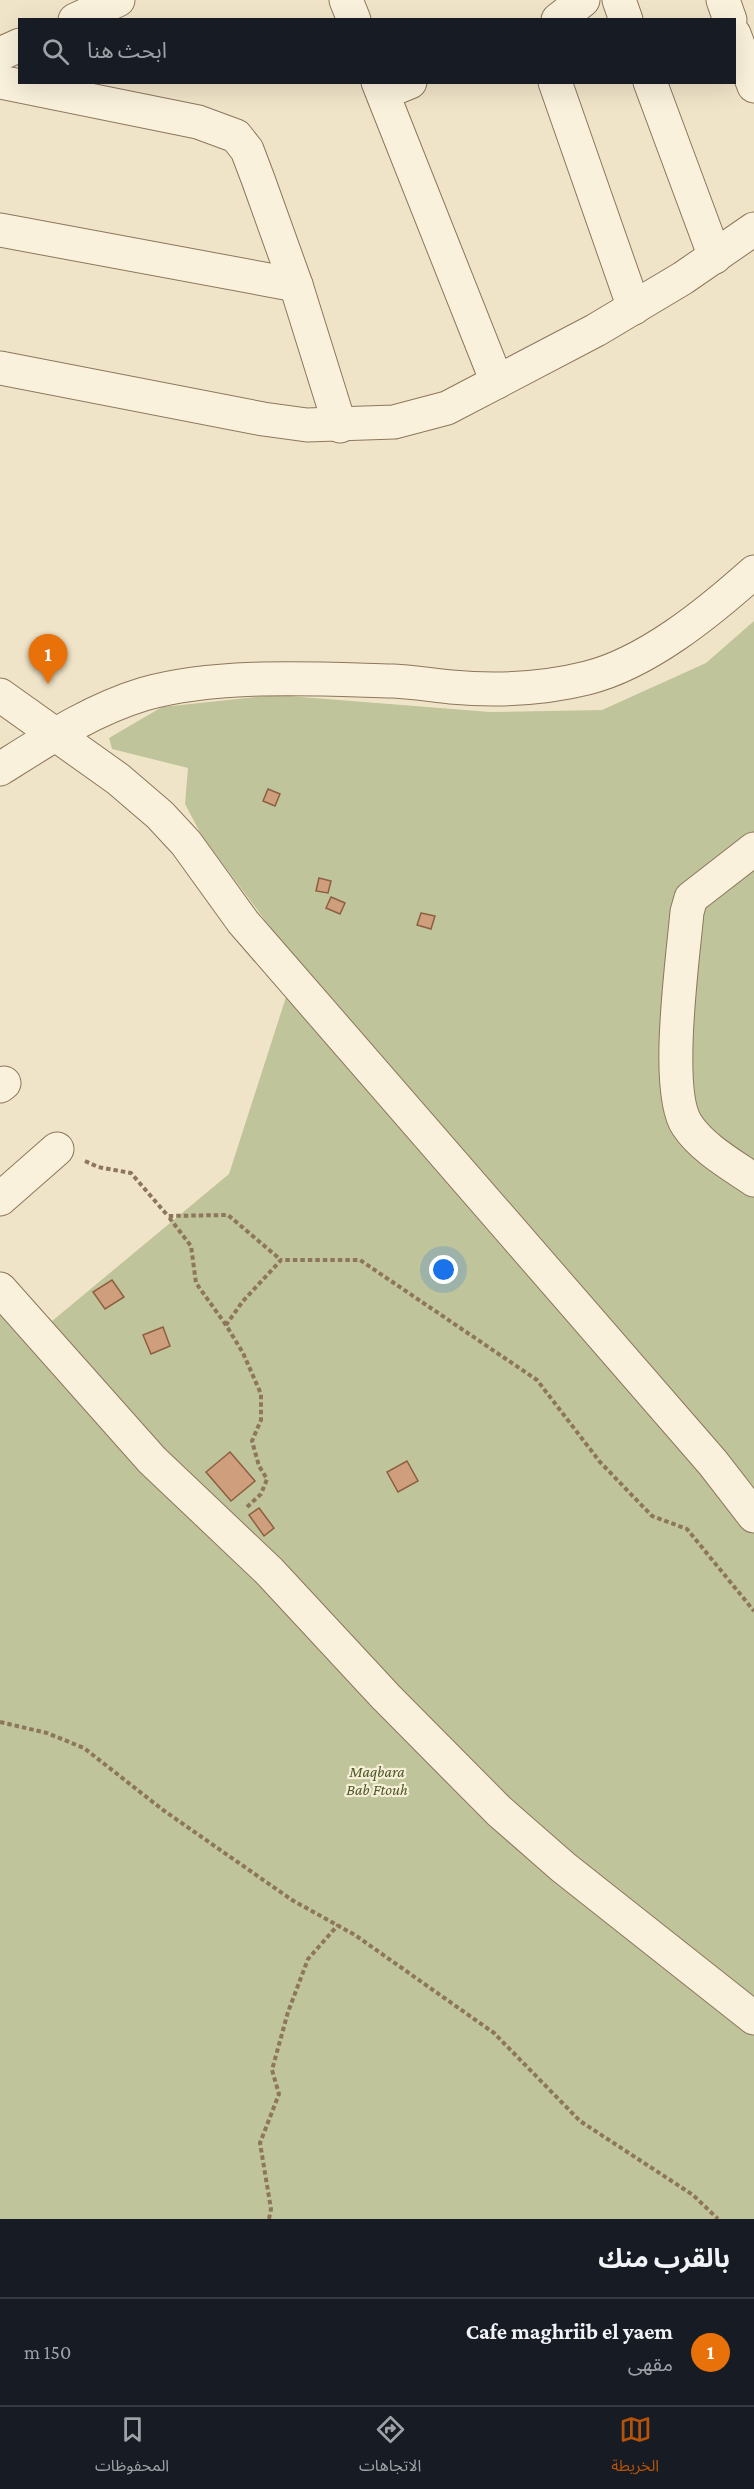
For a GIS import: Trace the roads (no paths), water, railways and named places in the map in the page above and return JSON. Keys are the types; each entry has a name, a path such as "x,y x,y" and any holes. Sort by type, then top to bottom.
{"street":[{"path":"79,18 118,0"},
{"path":"346,0 353,18"},
{"path":"560,18 583,0"},
{"path":"619,0 625,18"},
{"path":"723,0 728,18"},
{"path":"736,37 754,86"},
{"path":"0,54 18,46"},
{"path":"0,82 198,122 236,136 247,150 296,285 340,426"},
{"path":"556,84 634,308"},
{"path":"651,84 715,257"},
{"path":"390,86 497,382"},
{"path":"0,368 228,414 308,425 394,423 447,408 497,382 634,308 715,257 754,229"},
{"path":"0,230 296,285"},
{"path":"0,769 56,733 90,716 145,694 219,682 263,679 393,681 453,687 524,688 588,678 635,659 675,634 726,597 754,572"},
{"path":"0,695 118,779 175,830 249,929 699,1446 754,1516"},
{"path":"754,849 691,898 687,912 675,1070 678,1106 687,1126 717,1155 754,1180"},
{"path":"0,1199 57,1149"},
{"path":"0,1289 152,1460 269,1571 386,1698 499,1811 572,1874 754,2018"}],"place":[{"name":"Cafe maghriib el yaem","path":"48,684"}],"park label":[{"name":"Maqbara Bab Ftouh","path":"377,1780"}]}
